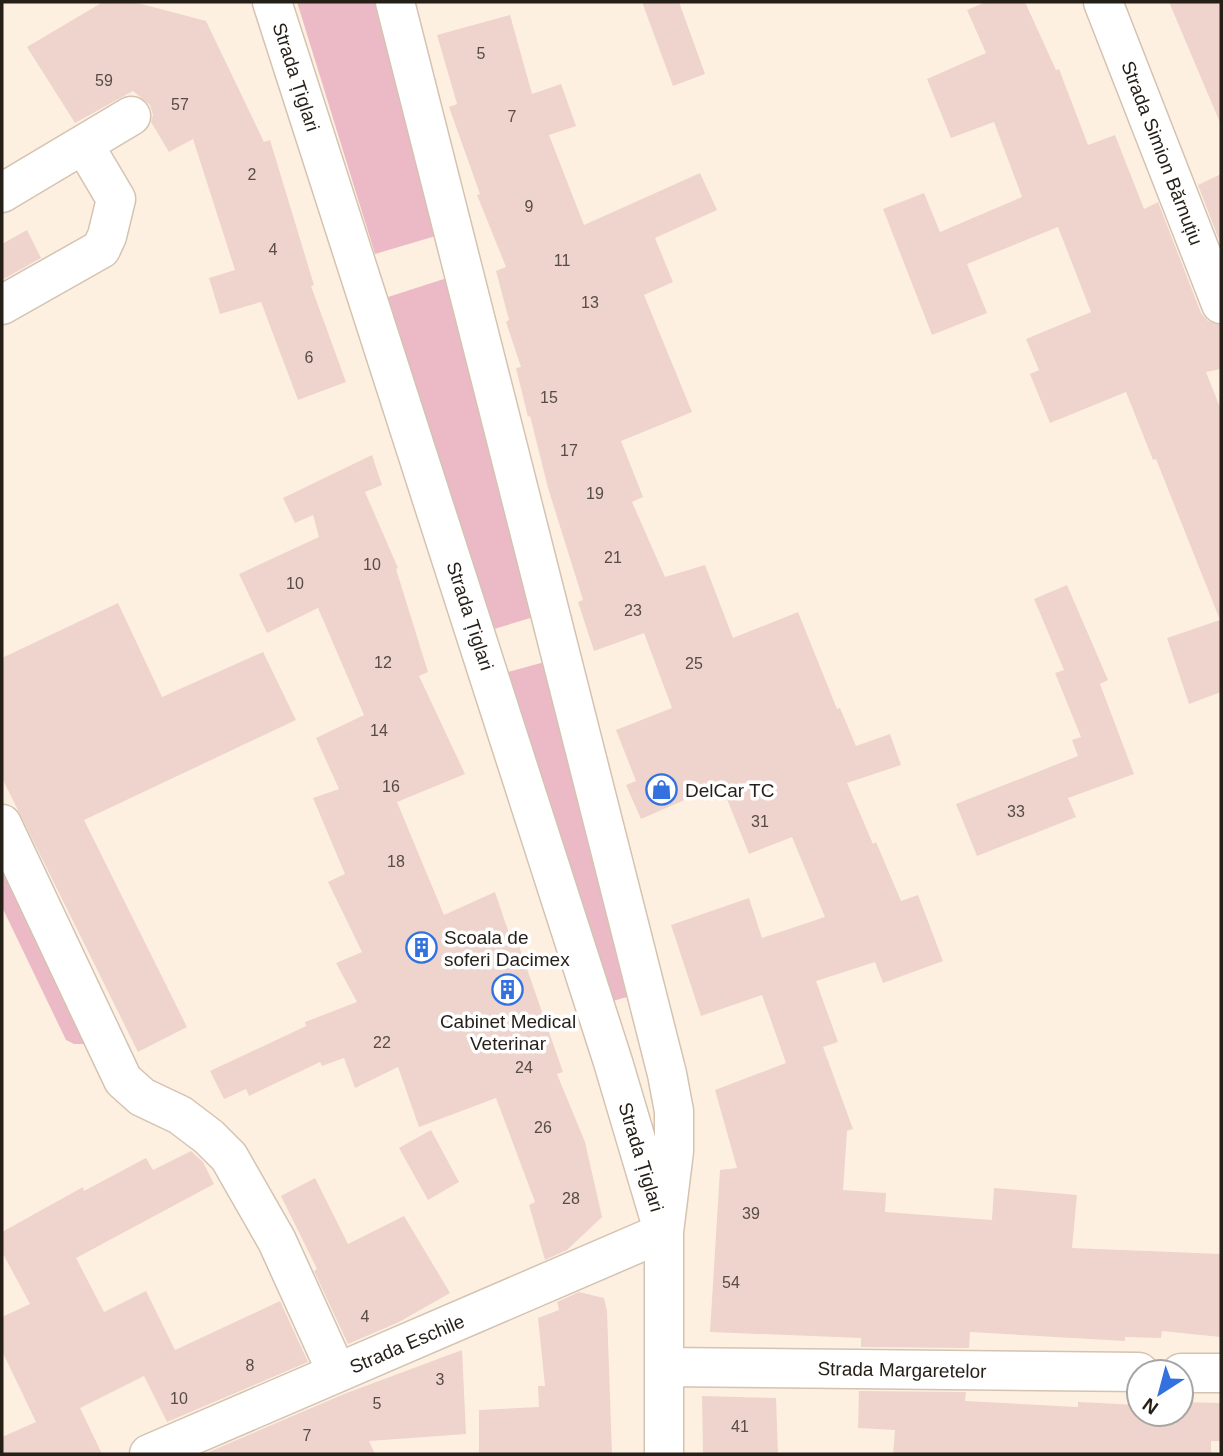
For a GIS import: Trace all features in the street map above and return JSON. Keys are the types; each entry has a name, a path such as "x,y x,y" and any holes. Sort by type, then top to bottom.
{"street":[{"name":"Strada Țiglari","path":"272,2 604,1035 664,1232"},
{"name":"Strada Țiglari","path":"396,2 667,1074 674,1111 674,1152 664,1232 664,1454"},
{"name":"Strada Simion Bărnuțiu","path":"1103,2 1221,304"},
{"path":"2,194 131,116"},
{"path":"2,304 101,249 116,199 84,145"},
{"path":"2,824 123,1080 142,1097 180,1115 229,1157 277,1241 337,1373"},
{"name":"Strada Eschile","path":"149,1454 664,1232"},
{"name":"Strada Margaretelor","path":"665,1367 1125,1372"},
{"path":"1195,1373 1221,1373"}],"shaded area":[{"path":"297,2 377,2 439,235 375,254"},
{"path":"450,277 540,615 491,630 388,297"},
{"path":"552,660 641,993 606,1003 504,673"},
{"path":"2,857 86,1044 74,1044 66,1040 2,907"}],"building":[{"path":"103,2 134,2 206,21 264,142 270,140 314,285 311,286 346,382 298,400 261,302 220,314 209,278 235,270 193,139 169,152 151,122 153,115 150,105 133,91 75,123 27,47"},
{"path":"642,2 679,2 705,74 673,86"},
{"path":"986,2 1025,2 1056,70 1059,69 1088,145 1115,135 1144,209 1158,202 1201,313 1208,321 1221,325 1221,369 1206,372 1221,410 1221,692 1189,704 1167,638 1220,620 1156,459 1153,460 1126,392 1050,423 1030,374 1039,370 1026,339 1091,312 1058,227 967,264 987,313 932,335 883,209 924,193 940,232 1022,197 994,122 951,138 927,79 986,53 967,10"},
{"path":"1169,2 1221,2 1221,125"},
{"path":"510,15 532,94 561,84 576,126 549,135 584,225 700,173 717,210 655,238 673,282 644,295 692,412 621,441 643,497 632,502 665,577 705,565 733,638 798,612 837,709 840,708 856,746 890,734 901,765 847,783 901,901 918,895 943,961 883,983 875,962 816,981 838,1042 823,1047 853,1129 847,1131 843,1190 886,1193 885,1212 992,1220 994,1188 1077,1195 1072,1248 1221,1254 1221,1337 1162,1331 1161,1338 1125,1337 1125,1341 970,1332 969,1348 861,1347 861,1338 710,1332 720,1170 737,1168 715,1090 786,1063 762,995 701,1016 671,925 749,898 762,938 825,917 792,837 749,854 721,784 641,819 626,785 636,781 616,730 672,708 644,633 594,651 578,602 583,600 548,488 516,368 521,367 506,322 509,320 496,271 506,267 477,195 480,194 449,107 457,104 437,35"},
{"path":"1221,174 1221,245 1198,185"},
{"path":"27,230 41,258 2,280 2,244"},
{"path":"372,455 382,485 365,492 398,568 396,569 428,672 419,676 465,774 397,802 444,915 495,892 514,948 519,946 563,1072 557,1074 585,1142 602,1217 567,1250 545,1260 529,1205 535,1202 496,1098 419,1127 398,1067 355,1088 344,1058 322,1066 320,1062 249,1096 246,1089 224,1099 210,1071 306,1026 305,1022 357,1002 336,963 362,952 328,882 345,874 313,798 339,789 316,738 364,715 318,608 267,633 239,574 319,537 313,515 295,523 283,498"},
{"path":"1067,585 1108,680 1100,684 1134,774 1068,798 1076,817 977,856 956,804 1078,756 1072,740 1081,737 1055,673 1064,670 1034,599"},
{"path":"118,603 162,697 263,652 296,720 84,820 187,1027 138,1052 2,778 2,658"},
{"path":"431,1130 459,1182 428,1200 399,1148"},
{"path":"191,1151 203,1162 214,1184 76,1258 104,1312 146,1291 175,1350 280,1301 308,1362 167,1422 144,1376 80,1408 102,1454 2,1454 2,1437 36,1422 2,1351 2,1317 30,1304 2,1252 2,1232 83,1187 84,1191 146,1158 153,1170"},
{"path":"315,1178 348,1244 404,1216 450,1293 399,1322 348,1344 314,1271 317,1269 281,1196"},
{"path":"579,1292 604,1298 607,1311 612,1454 479,1454 479,1410 539,1407 538,1386 545,1386 538,1318 559,1310 557,1302"},
{"path":"462,1350 466,1434 369,1441 375,1454 204,1454 344,1394"},
{"path":"859,1391 966,1392 965,1401 1078,1407 1078,1402 1125,1404 1125,1428 1195,1428 1195,1402 1221,1403 1221,1441 1211,1441 1211,1454 893,1454 895,1430 858,1428"},
{"path":"702,1396 776,1398 778,1454 703,1454"}],"place":[{"name":"DelCar TC","path":"662,790"},
{"name":"Scoala de soferi Dacimex","path":"421,948"},
{"name":"Cabinet Medical Veterinar","path":"508,990"}]}
